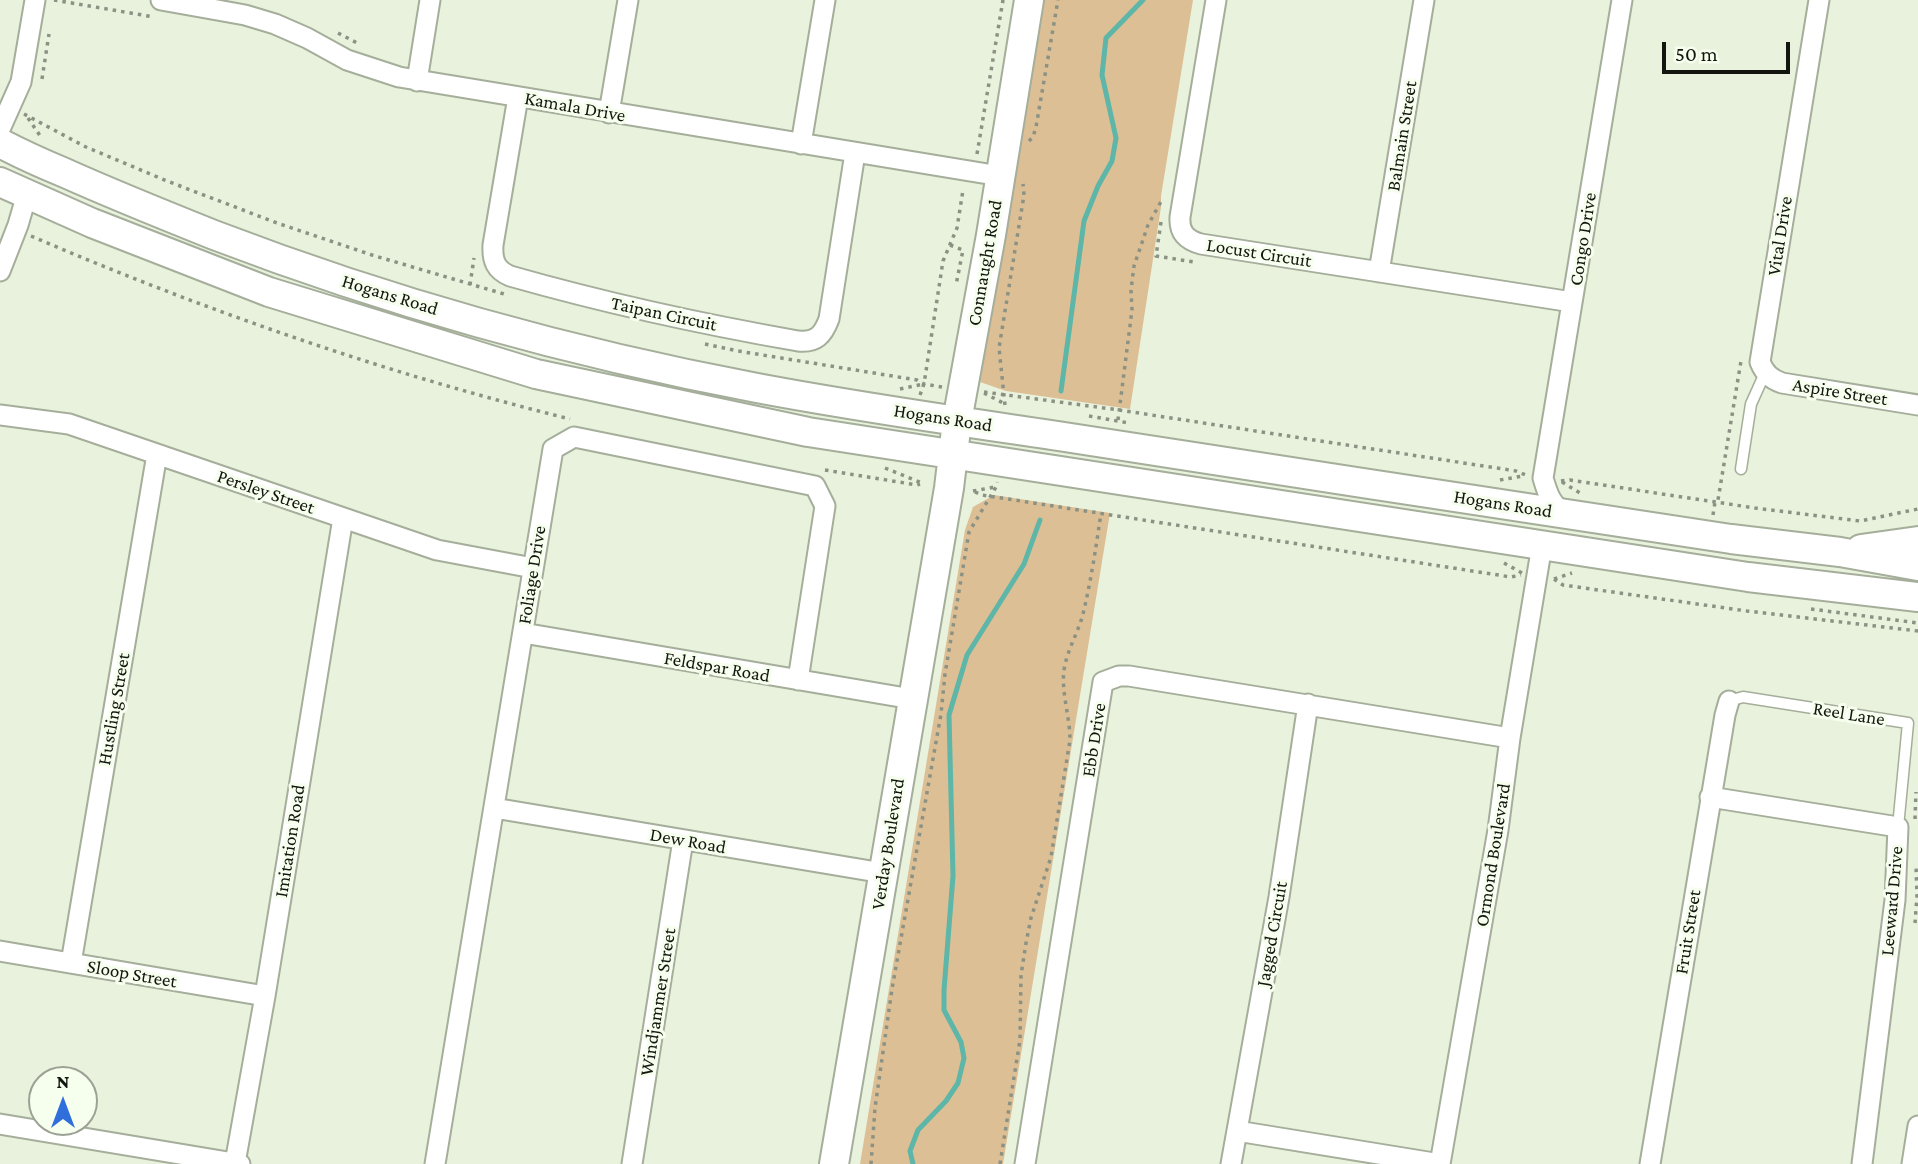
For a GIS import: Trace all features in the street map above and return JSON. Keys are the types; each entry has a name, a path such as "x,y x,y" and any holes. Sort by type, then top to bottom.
{"street":[{"path":"417,81 430,0"},
{"path":"609,113 628,0"},
{"path":"801,144 825,0"},
{"name":"Connaught Road","path":"942,525 957,421 1010,176 1029,0"},
{"name":"Locust Circuit","path":"1216,0 1180,217 1183,234 1191,241 1572,302"},
{"name":"Balmain Street","path":"1379,272 1424,0"},
{"name":"Congo Drive","path":"1543,478 1622,0"},
{"name":"Vital Drive","path":"1765,373 1760,362 1761,355 1819,0"},
{"path":"0,129 21,82 44,1"},
{"name":"Kamala Drive","path":"159,9 231,6 290,30 363,67 417,81 1010,176"},
{"name":"Taipan Circuit","path":"518,97 493,245 493,259 500,271 590,298 798,341 806,342 818,338 825,330 855,153"},
{"name":"Hogans Road","path":"0,143 106,191 220,237 349,283 428,308 591,352 678,372 755,388 957,421 1731,540 1840,552 1918,566"},
{"name":"Hogans Road","path":"0,181 92,223 269,292 536,374 808,432 1736,575 1918,597"},
{"path":"0,271 27,194"},
{"name":"Aspire Street","path":"1765,373 1783,383 1918,405"},
{"name":"Persley Street","path":"0,415 69,424 437,550 533,568"},
{"name":"Foliage Drive","path":"435,1164 553,449 574,437 815,486 825,506 798,680"},
{"name":"Hustling Street","path":"71,963 157,454"},
{"path":"1505,504 1529,492 1543,478 1548,496 1563,514"},
{"name":"Imitation Road","path":"238,1163 343,518"},
{"name":"Verday Boulevard","path":"834,1164 942,525"},
{"path":"1840,552 1918,541"},
{"name":"Ormond Boulevard","path":"1440,1164 1498,830 1510,738 1542,545"},
{"name":"Feldspar Road","path":"523,633 912,699"},
{"name":"Ebb Drive","path":"1025,1164 1103,682 1119,676 1129,676 1510,738"},
{"name":"Fruit Street","path":"1650,1164 1710,797 1730,701"},
{"name":"Jagged Circuit","path":"1231,1164 1279,897 1308,704"},
{"name":"Leeward Drive","path":"1710,797 1898,827 1895,900 1862,1164"},
{"name":"Dew Road","path":"494,808 883,873"},
{"name":"Windjammer Street","path":"632,1164 683,840"},
{"name":"Sloop Street","path":"0,951 265,996"},
{"path":"0,1124 238,1163"},
{"path":"1914,1164 1918,1126"},
{"path":"1237,1131 1440,1164"}],"lane":[{"name":"Vital Drive","path":"1741,469 1751,404 1765,373"},
{"name":"Reel Lane","path":"1730,701 1744,697 1908,723 1898,827"}],"path":[{"path":"1025,145 1033,137 1036,127 1058,0"},
{"path":"44,1 159,9"},
{"path":"48,142 39,136 27,116 86,147 264,218 372,255 507,295"},
{"path":"1003,428 1005,404 999,348 1024,195 1010,176"},
{"path":"916,414 924,384 943,261 957,228 963,190"},
{"path":"1118,421 1132,310 1134,266 1148,225 1163,198"},
{"path":"26,234 154,288 292,338 479,396 579,421"},
{"path":"950,245 963,250 956,285"},
{"path":"699,342 738,351 916,380 924,384"},
{"path":"901,389 924,384"},
{"path":"982,392 1119,410 1516,471 1543,478 1755,508 1860,521 1918,509"},
{"path":"907,477 911,448"},
{"path":"871,1164 875,1108 891,989 941,714 969,532 996,486 999,461"},
{"path":"820,470 917,485 922,483"},
{"path":"973,491 990,496 1511,577 1524,575"},
{"path":"1000,1164 1020,1040 1024,954 1031,918 1051,857 1070,740 1064,673 1068,652 1082,616 1101,513"},
{"path":"1554,579 1563,585 1747,611 1918,631"}],"shaded area":[{"path":"1038,0 1193,0 1130,409 1006,391 980,382 1015,135 1023,125 1042,14"},
{"path":"994,495 1110,513 1003,1164 860,1164 965,530 973,507"}],"waterway":[{"path":"1061,391 1084,221 1098,186 1112,161 1116,138 1102,75 1106,38 1143,0"},
{"path":"913,1164 910,1151 918,1130 946,1101 958,1083 964,1058 961,1042 944,1010 953,876 949,715 967,655 1024,564 1040,520"}]}
